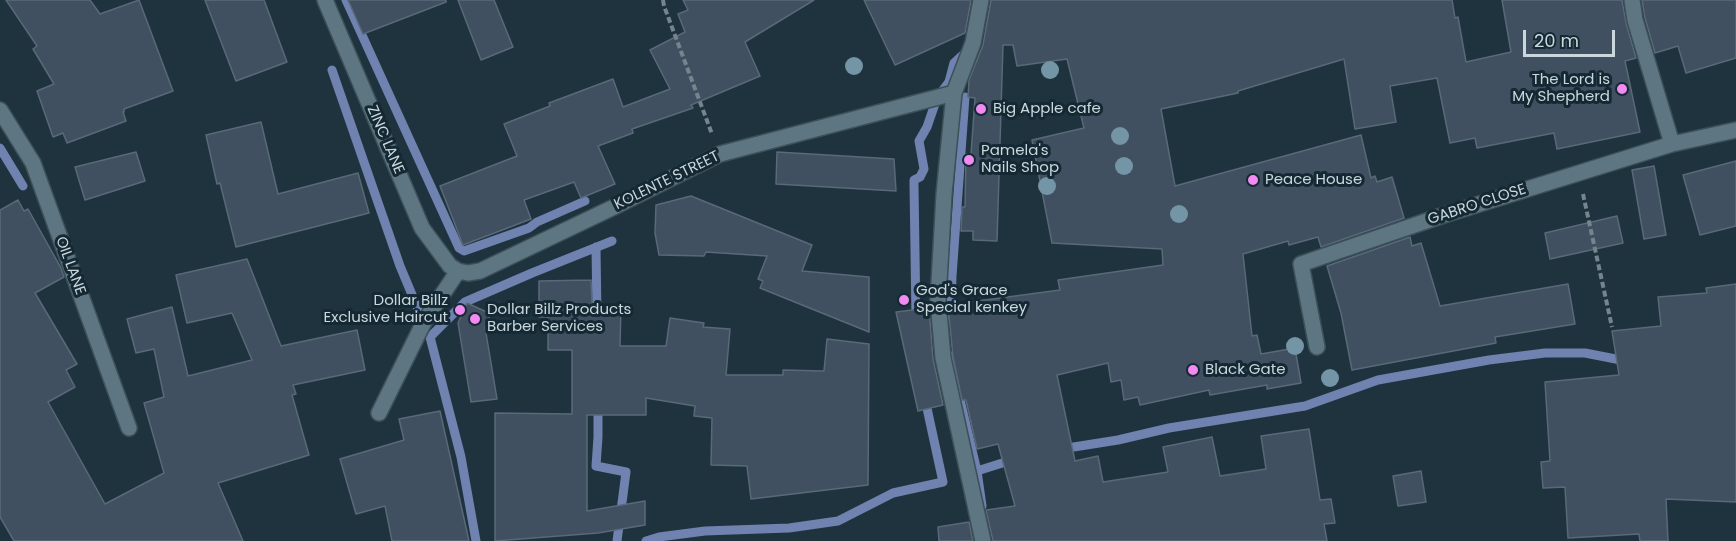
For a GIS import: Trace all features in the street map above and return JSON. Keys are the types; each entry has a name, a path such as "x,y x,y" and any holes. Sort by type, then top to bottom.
{"street":[{"name":"ZINC LANE","path":"325,0 422,228 450,266 458,271"},
{"path":"981,0 973,43 954,93 944,194 938,301 943,358 982,541"},
{"path":"1632,0 1635,20 1672,144"},
{"name":"KOLENTE STREET","path":"458,271 468,273 480,271 720,154 954,93"},
{"name":"OIL LANE","path":"0,110 33,163 129,428"},
{"name":"GABRO CLOSE","path":"1317,347 1301,264 1444,215 1672,144 1736,130"},
{"path":"380,413 424,322 458,271"}],"path":[{"path":"663,0 720,154"},
{"path":"1578,173 1612,327"}],"building":[{"path":"6,0 90,0 100,14 139,0 173,91 124,109 126,121 67,143 63,133 53,137 37,91 54,84 33,49 37,46"},
{"path":"205,0 264,0 287,62 236,81"},
{"path":"348,0 446,0 446,2 363,34"},
{"path":"458,0 494,0 513,47 481,60"},
{"path":"683,0 814,0 745,42 760,76 691,105 693,108 632,129 633,133 598,146 615,184 581,198 574,182 524,200 531,219 463,245 440,186 517,156 504,124 550,106 549,103 613,79 623,107 670,89 650,50 685,32 678,14 688,10"},
{"path":"864,0 971,0 965,33 895,65"},
{"path":"991,0 1452,0 1455,18 1458,17 1466,62 1511,52 1502,0 1622,0 1636,58 1625,61 1640,132 1557,149 1554,133 1477,148 1475,138 1450,143 1437,78 1390,86 1396,122 1355,129 1344,59 1238,91 1238,93 1161,109 1175,186 1361,135 1371,178 1375,176 1377,182 1392,177 1404,218 1321,247 1318,237 1289,245 1288,241 1243,254 1252,336 1257,335 1261,354 1295,348 1301,383 1267,389 1267,385 1210,395 1209,390 1140,405 1138,397 1124,400 1121,380 1111,382 1108,363 1057,375 1075,461 1098,456 1103,482 1168,472 1163,447 1212,437 1220,476 1266,469 1261,436 1309,429 1320,500 1331,499 1335,523 1324,524 1327,541 993,541 986,510 1015,506 998,444 977,449 966,400 962,400 953,357 948,305 1060,290 1058,280 1163,265 1162,249 1052,243 1032,140 1084,128 1067,59 1017,66 1013,45 1003,45 997,241 973,240 973,231 961,231 962,207 965,207 966,154 971,154 975,98 968,97 969,80 983,45"},
{"path":"1642,0 1736,0 1736,58 1686,73 1678,46 1655,53"},
{"path":"261,122 278,194 358,173 369,213 236,247 220,183 217,184 206,135"},
{"path":"136,152 145,181 85,200 75,167"},
{"path":"777,152 894,159 896,191 776,184"},
{"path":"1736,161 1736,226 1700,235 1683,175"},
{"path":"1654,166 1666,235 1644,239 1632,170"},
{"path":"691,196 812,245 802,271 869,277 869,332 760,288 763,281 758,279 767,256 706,252 704,256 659,255 655,233 656,205"},
{"path":"18,200 24,211 28,209 61,268 64,277 35,293 77,364 66,370 75,387 48,402 105,504 164,473 144,403 164,397 154,349 136,353 127,319 172,307 188,376 252,360 232,313 187,323 176,275 247,259 281,346 357,330 365,370 293,385 296,394 292,395 309,455 218,483 243,541 14,541 0,517 0,210"},
{"path":"1617,216 1623,243 1550,259 1545,233"},
{"path":"1410,237 1412,246 1421,243 1440,306 1568,284 1575,324 1495,337 1496,343 1352,370 1341,313 1327,266"},
{"path":"591,280 592,305 621,306 620,346 666,346 670,318 704,323 703,327 730,329 726,375 783,375 783,370 824,371 827,339 869,344 868,485 751,499 747,466 711,465 712,418 694,416 695,406 646,398 646,415 587,415 587,511 645,501 645,525 598,533 495,541 495,413 572,414 572,350 548,350 548,317 539,317 539,281"},
{"path":"1736,284 1736,502 1666,499 1668,541 1640,541 1639,534 1568,538 1565,487 1543,488 1541,462 1550,461 1545,382 1619,375 1612,331 1661,326 1658,297 1707,293 1706,288"},
{"path":"467,303 491,314 485,327 497,399 471,402 458,323"},
{"path":"929,308 933,359 943,405 918,411 896,312"},
{"path":"440,411 469,541 392,541 385,506 356,514 340,459 404,440 399,419"},
{"path":"1421,471 1426,502 1398,506 1393,476"},
{"path":"969,522 973,541 939,541 938,527"}],"waterway":[{"path":"346,0 459,248 464,251 529,228 537,222 585,201"},
{"path":"916,320 914,180 920,177 924,169 919,141 927,127 937,98 949,82 954,63 968,50"},
{"path":"332,70 400,266 418,309"},
{"path":"951,317 965,97"},
{"path":"0,148 23,186"},
{"path":"476,541 461,457 430,337 465,302 612,241"},
{"path":"596,247 597,317"},
{"path":"1061,449 1118,440 1169,428 1305,406 1378,380 1489,360 1545,353 1585,353 1626,361"},
{"path":"954,355 956,383 977,471 982,506"},
{"path":"646,541 705,531 789,528 838,521 893,493 943,482 925,399"},
{"path":"598,403 596,466 626,472 617,541"},
{"path":"977,471 1015,459"}],"place":[{"name":"The Lord is My Shepherd","path":"1622,89"},
{"name":"Big Apple cafe","path":"981,109"},
{"name":"Pamela's Nails Shop","path":"969,160"},
{"name":"Peace House","path":"1253,180"},
{"name":"God's Grace Special kenkey","path":"904,300"},
{"name":"Dollar Billz Exclusive Haircut","path":"460,310"},
{"name":"Dollar Billz Products Barber Services","path":"475,319"},
{"name":"Black Gate","path":"1193,370"}]}
